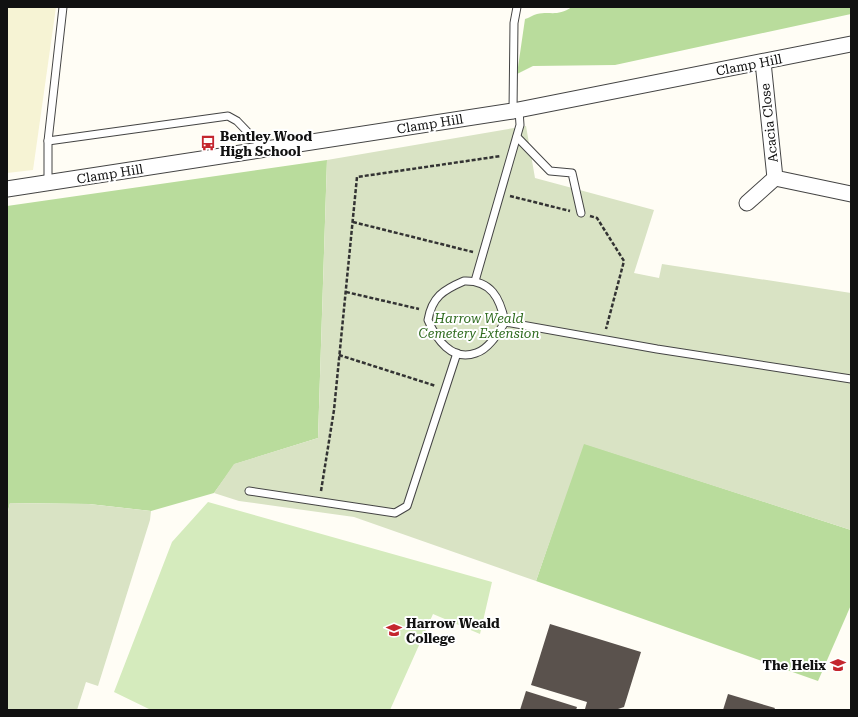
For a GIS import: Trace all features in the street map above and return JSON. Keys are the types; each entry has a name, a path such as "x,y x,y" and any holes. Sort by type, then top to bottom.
{"street":[{"name":"Clamp Hill","path":"7,190 516,111 851,44"},
{"name":"Acacia Close","path":"763,62 775,178 851,194"},
{"path":"747,203 775,178"}],"lane":[{"path":"48,183 48,141 63,7"},
{"path":"475,281 520,125 516,111 514,23 517,7"},
{"path":"48,141 228,116 236,121 265,150"},
{"path":"517,137 550,171 572,173 581,214"},
{"path":"464,281 475,281 485,285 495,295 502,307 505,322 496,335 476,353 457,353 451,352 440,342 428,320 430,312 433,303 439,295 464,281"},
{"path":"505,322 603,340 851,379"},
{"path":"249,491 395,513 406,506 457,353"}],"path":[{"path":"320,502 334,410 358,177 512,154"},
{"path":"500,193 597,218 624,261 603,340"},
{"path":"353,222 483,254"},
{"path":"346,292 430,312"},
{"path":"339,355 445,389"}],"shaded area":[{"path":"7,7 56,7 33,170 7,173"}],"green space":[{"path":"572,7 851,7 851,14 615,65 533,66 517,74 525,19 542,13 562,12"},
{"name":"Harrow Weald Cemetery Extension","path":"526,126 535,178 654,210 634,273 659,278 662,264 851,293 851,530 584,444 536,581 354,517 239,501 214,493 234,464 318,438 327,160"},
{"path":"327,160 318,438 235,464 214,493 151,511 89,504 10,503 7,515 7,206"},
{"path":"583,443 851,530 851,605 818,681 536,581"},
{"path":"208,502 492,582 480,634 433,614 390,710 151,710 114,692 172,542"},
{"path":"10,503 89,504 151,511 150,520 98,686 86,682 77,710 7,710 7,515"}],"building":[{"path":"550,624 641,652 624,707 615,710 587,710 585,709 587,702 531,685"},
{"path":"526,691 577,707 576,710 520,710"},
{"path":"728,694 775,708 774,710 723,710"}],"place":[{"name":"Bentley Wood High School","path":"208,143"},
{"name":"Harrow Weald College","path":"394,630"},
{"name":"The Helix","path":"838,665"}]}
